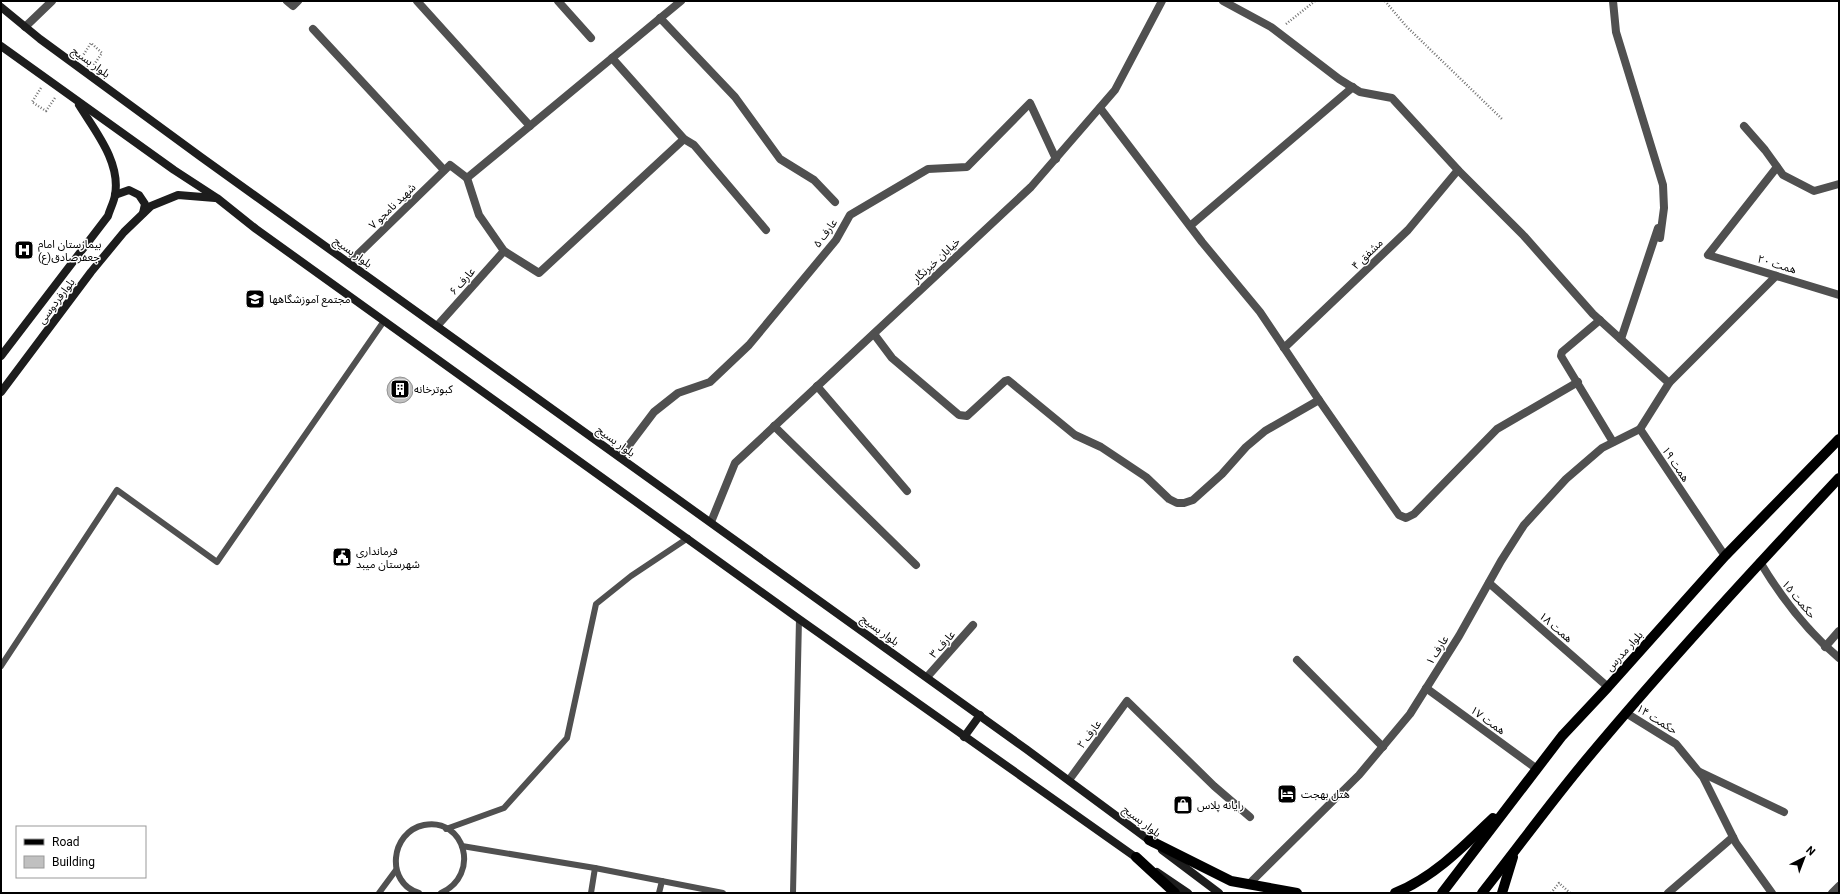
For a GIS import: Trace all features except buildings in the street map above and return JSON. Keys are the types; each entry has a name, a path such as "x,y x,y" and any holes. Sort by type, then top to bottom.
{"main road":[{"name":"بلوار بسیج","path":"1,7 25,27 87,73 349,263 980,715 1219,893"},
{"path":"1,46 174,170 217,198 256,229 964,737 1188,893"},
{"name":"بلوارفردوسی","path":"1,356 108,216 116,195 115,176 109,154 77,101"},
{"path":"116,195 129,190 140,195 145,204 143,214"},
{"name":"بلوارفردوسی","path":"1,392 91,272 124,232 151,206 178,195 217,198"},
{"name":"بلوار مدرس","path":"1442,893 1562,736 1608,687 1725,556 1839,439"},
{"path":"1482,893 1626,713 1760,562 1839,478"},
{"path":"964,737 980,715"},
{"path":"1395,893 1415,885 1452,858 1518,794"},
{"path":"1149,840 1230,881 1297,893"},
{"path":"1502,893 1516,849"},
{"path":"1136,857 1175,893"}],"street":[{"path":"25,27 52,1"},
{"path":"417,1 530,126"},
{"path":"558,1 591,38"},
{"path":"467,178 681,1"},
{"name":"خیابان خبرنگار","path":"710,522 735,463 1031,187 1056,159 1115,90 1162,1"},
{"path":"1223,1 1277,32 1339,79 1360,92 1392,98 1458,170 1524,236 1600,320 1669,383"},
{"path":"1613,1 1616,32 1663,185 1664,208 1660,238"},
{"path":"660,18 735,97 780,159 814,180 836,202"},
{"path":"313,30 447,168 467,178 479,215 504,252 539,273 684,139"},
{"path":"612,58 684,139 694,145 766,230"},
{"path":"1190,226 1353,87"},
{"name":"عارف ۵","path":"620,457 654,412 678,393 710,382 749,345 836,240 850,216 928,169 967,167 1030,103 1056,159"},
{"path":"1100,108 1190,226 1260,312 1399,515 1406,518 1414,514 1497,430 1578,382"},
{"path":"1744,126 1766,150 1784,176 1814,191 1839,184"},
{"name":"همت ۲۰","path":"1777,167 1708,255 1839,295"},
{"name":"شهید نامجو ۷","path":"349,263 447,168"},
{"name":"مشفق ۴","path":"1284,348 1408,230 1458,170"},
{"path":"1621,339 1664,208"},
{"name":"عارف ۶","path":"437,326 504,252"},
{"path":"1640,429 1669,383 1776,276"},
{"path":"1600,320 1562,352 1563,361 1578,382 1613,442"},
{"path":"874,334 892,358 959,415 967,416 1005,381 1008,380 1075,435 1101,447 1146,477 1169,499 1177,503 1184,503 1193,500 1222,474 1250,443 1265,431 1319,400"},
{"path":"817,386 907,491"},
{"path":"774,426 916,565"},
{"name":"عارف ۱","path":"1248,884 1359,775 1410,714 1459,636 1488,584 1524,525 1566,479 1602,448 1640,429"},
{"name":"همت ۱۹","path":"1640,429 1725,556"},
{"name":"حکمت ۱۵","path":"1760,562 1775,588 1825,647 1839,658"},
{"name":"همت ۱۸","path":"1488,584 1608,687"},
{"name":"عارف ۳","path":"927,677 973,625"},
{"path":"1825,647 1839,631"},
{"path":"1298,660 1383,747"},
{"name":"همت ۱۷","path":"1426,688 1537,769"},
{"name":"عارف ۲","path":"1069,780 1128,701 1214,786 1250,817"},
{"name":"حکمت ۱۴","path":"1626,713 1676,744 1699,772"},
{"path":"1699,772 1784,812"},
{"path":"1699,772 1733,837 1772,893"},
{"path":"1668,893 1733,837"},
{"path":"1832,893 1839,886"}],"lane":[{"path":"1,666 117,490 217,562 384,321"},
{"path":"446,829 504,808 567,738 596,604 630,576 688,538"},
{"path":"793,893 799,619"},
{"path":"419,893 405,885 396,870 395,854 398,844 405,835 424,825 435,825 446,829 456,836 462,846 465,858 464,870 458,881 450,889 441,893"},
{"path":"462,846 595,868 723,893"},
{"path":"591,893 595,868"},
{"path":"379,893 396,870"},
{"path":"659,893 662,881"}],"path":[{"path":"1277,32 1315,1"},
{"path":"1385,1 1406,26 1502,119"},
{"path":"79,62 91,43 102,52 87,73"},
{"path":"46,79 32,102 46,111 58,92"},
{"path":"1551,893 1559,883 1570,893"}],"place":[{"name":"بیمارستان امام جعفرصادق(ع)","path":"24,250"},
{"name":"مجتمع آموزشگاهها","path":"255,299"},
{"name":"کبوترخانه","path":"400,389"},
{"name":"فرمانداری شهرستان میبد","path":"342,557"},
{"name":"هتل بهجت","path":"1287,794"},
{"name":"رایانه پلاس","path":"1183,805"}]}
